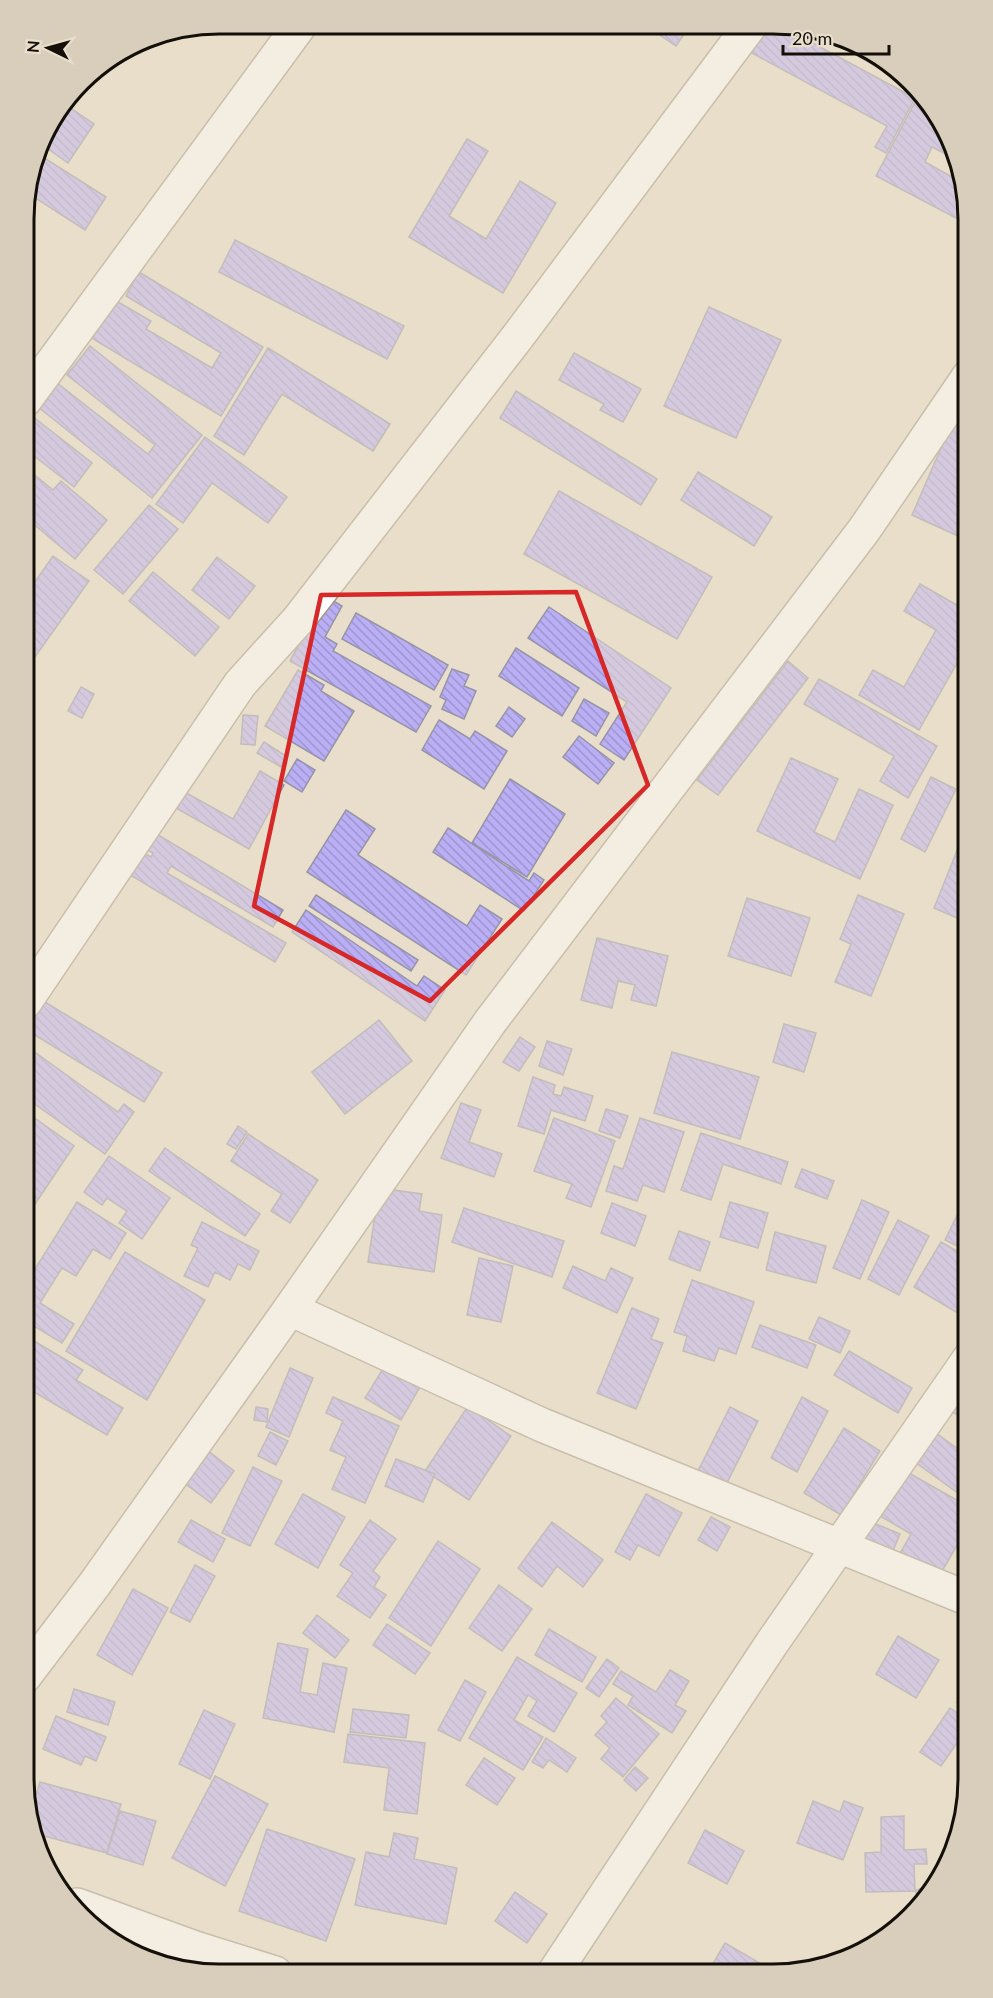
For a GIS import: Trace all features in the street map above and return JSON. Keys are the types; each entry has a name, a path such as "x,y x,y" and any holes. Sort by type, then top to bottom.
{"street":[{"path":"35,988 240,684 298,620 512,344 744,34"},
{"path":"35,386 292,35"},
{"path":"34,1664 94,1585 490,1022 864,530 958,392"},
{"path":"290,1309 542,1425 958,1594"},
{"path":"560,1964 765,1652 958,1375"},
{"path":"88,1909 195,1948 248,1964"}],"highlighted area":[{"path":"576,592 648,785 430,1001 254,906 321,595"}],"building":[{"path":"658,34 684,34 676,46"},
{"path":"760,34 802,37 914,99 886,153 875,147 887,126 750,52"},
{"path":"915,102 927,117 947,155 932,147 925,162 953,178 958,219 876,176"},
{"path":"72,109 94,124 68,163 49,150 59,127"},
{"path":"467,139 488,151 449,216 486,239 520,181 556,203 503,293 409,237"},
{"path":"45,159 106,197 85,230 36,198"},
{"path":"235,240 404,326 387,359 219,272"},
{"path":"139,272 263,347 221,416 90,337 113,299 151,321 146,329 212,368 221,353 126,296"},
{"path":"709,307 781,340 736,438 664,406"},
{"path":"90,346 202,435 152,498 35,404 35,401 52,379 148,454 155,445 67,375"},
{"path":"268,348 390,424 373,451 282,394 244,455 214,436"},
{"path":"574,353 641,389 623,422 600,410 604,404 559,380"},
{"path":"516,391 657,479 641,505 500,418"},
{"path":"958,409 958,536 912,515"},
{"path":"35,418 92,463 74,487 35,457"},
{"path":"205,437 287,497 268,523 212,483 183,523 156,504"},
{"path":"698,472 772,517 754,546 681,500"},
{"path":"35,475 53,490 61,481 107,520 75,559 35,525"},
{"path":"559,491 712,577 677,639 524,554"},
{"path":"149,505 178,529 123,594 94,570"},
{"path":"53,556 89,581 35,657 35,582"},
{"path":"217,557 255,586 229,619 192,590"},
{"path":"153,572 219,627 195,656 129,601"},
{"path":"920,584 958,606 958,661 919,730 859,695 873,670 904,687 936,630 904,611"},
{"path":"325,596 342,606 325,637 337,644 333,651 431,706 416,732 290,661"},
{"path":"549,607 671,688 624,760 600,744 627,702 528,638"},
{"path":"356,613 448,665 434,690 342,639"},
{"path":"516,648 579,688 562,716 499,676"},
{"path":"788,661 808,678 718,795 697,780"},
{"path":"452,669 469,675 464,686 476,691 464,719 442,709 446,700 440,697"},
{"path":"298,670 324,685 321,691 354,711 324,761 265,726"},
{"path":"819,679 937,746 908,798 880,781 894,756 804,704"},
{"path":"81,687 94,694 82,718 68,711"},
{"path":"584,699 609,713 596,736 572,721"},
{"path":"509,707 525,719 512,737 496,726"},
{"path":"243,715 258,716 255,745 241,744"},
{"path":"439,720 470,739 475,731 507,751 484,789 422,750"},
{"path":"579,736 614,763 598,784 563,757"},
{"path":"264,742 286,756 281,767 257,753"},
{"path":"791,758 838,779 814,832 835,842 859,789 893,805 860,879 757,831"},
{"path":"297,759 315,770 302,792 284,781"},
{"path":"260,771 284,785 249,849 174,807 183,791 233,819"},
{"path":"931,777 956,789 925,852 901,839"},
{"path":"510,779 565,814 527,877 472,843"},
{"path":"346,810 375,829 358,855 467,926 480,905 502,919 466,975 307,872"},
{"path":"448,828 529,881 534,873 544,880 524,911 433,852"},
{"path":"155,833 283,910 273,927 171,866 167,873 286,943 275,962 127,873 140,851 151,857 153,853 146,849"},
{"path":"958,848 958,918 934,908"},
{"path":"316,895 418,960 411,971 309,906"},
{"path":"858,895 904,914 871,996 835,982 851,944 840,939"},
{"path":"747,898 810,918 791,976 728,956"},
{"path":"306,910 417,986 424,976 445,990 425,1021 292,932"},
{"path":"597,938 668,956 656,1006 631,1000 635,985 618,981 612,1008 581,1000"},
{"path":"40,999 162,1073 144,1102 34,1035 34,1010"},
{"path":"379,1020 412,1061 345,1114 312,1072"},
{"path":"784,1024 816,1033 804,1072 773,1062"},
{"path":"520,1037 535,1047 519,1071 503,1062"},
{"path":"547,1041 572,1049 563,1075 539,1066"},
{"path":"34,1052 118,1112 124,1104 134,1112 105,1154 34,1104"},
{"path":"672,1052 759,1077 740,1139 654,1113"},
{"path":"533,1077 555,1085 553,1094 561,1096 564,1087 593,1096 585,1121 551,1110 544,1134 518,1126"},
{"path":"461,1103 481,1110 469,1142 502,1154 494,1177 441,1158"},
{"path":"606,1109 628,1116 620,1138 599,1131"},
{"path":"554,1118 615,1141 591,1207 566,1198 572,1184 534,1171"},
{"path":"640,1118 684,1132 664,1192 643,1185 637,1201 606,1191 614,1166 623,1169"},
{"path":"36,1119 74,1146 34,1205"},
{"path":"238,1126 247,1132 236,1149 227,1144"},
{"path":"701,1133 788,1162 781,1184 723,1164 711,1200 681,1190"},
{"path":"248,1134 318,1180 290,1223 271,1211 282,1194 231,1161"},
{"path":"165,1148 260,1214 245,1236 149,1171"},
{"path":"109,1156 170,1198 142,1239 119,1223 127,1211 107,1198 102,1205 84,1192"},
{"path":"802,1169 834,1181 827,1199 795,1187"},
{"path":"379,1188 422,1194 419,1211 442,1215 434,1272 368,1262"},
{"path":"862,1200 889,1212 860,1279 833,1268"},
{"path":"77,1202 126,1233 110,1259 93,1249 76,1276 62,1268 40,1303 74,1324 62,1343 34,1326 34,1270"},
{"path":"730,1202 768,1213 758,1248 720,1237"},
{"path":"612,1203 646,1216 635,1246 601,1233"},
{"path":"464,1208 564,1241 552,1277 452,1242"},
{"path":"958,1213 958,1246 945,1240"},
{"path":"898,1220 929,1236 899,1295 868,1279"},
{"path":"202,1222 259,1251 250,1270 238,1264 230,1280 215,1272 208,1287 184,1276 198,1248 191,1245"},
{"path":"679,1231 710,1242 700,1271 669,1259"},
{"path":"775,1232 826,1246 816,1283 766,1270"},
{"path":"941,1242 958,1252 958,1313 914,1287"},
{"path":"125,1252 205,1300 147,1400 66,1351"},
{"path":"479,1258 513,1266 501,1322 467,1315"},
{"path":"573,1266 605,1281 611,1268 633,1278 617,1313 563,1288"},
{"path":"692,1280 754,1302 736,1354 719,1348 714,1361 683,1351 687,1336 674,1332"},
{"path":"632,1308 659,1319 651,1339 663,1343 636,1409 597,1393"},
{"path":"819,1317 850,1331 840,1353 809,1339"},
{"path":"760,1325 816,1345 807,1368 752,1347"},
{"path":"34,1341 83,1370 76,1380 123,1408 107,1435 34,1392"},
{"path":"849,1351 912,1388 898,1413 834,1375"},
{"path":"389,1359 424,1380 401,1420 365,1398"},
{"path":"290,1368 313,1378 289,1437 266,1427"},
{"path":"958,1396 958,1415 950,1411"},
{"path":"333,1397 399,1426 365,1503 332,1489 346,1457 330,1450 343,1421 326,1413"},
{"path":"802,1397 828,1411 797,1472 771,1458"},
{"path":"468,1406 511,1436 469,1500 425,1471"},
{"path":"256,1407 268,1409 267,1422 254,1420"},
{"path":"730,1407 758,1421 726,1485 698,1471"},
{"path":"844,1428 880,1451 841,1515 804,1493"},
{"path":"929,1428 958,1449 958,1493 908,1457"},
{"path":"270,1432 288,1441 276,1465 258,1456"},
{"path":"207,1450 234,1471 211,1503 183,1482"},
{"path":"396,1459 435,1474 423,1502 385,1486"},
{"path":"253,1467 282,1481 250,1546 222,1533"},
{"path":"900,1468 958,1501 958,1544 938,1578 899,1555 911,1534 875,1513"},
{"path":"303,1494 345,1517 318,1568 275,1544"},
{"path":"646,1494 682,1513 659,1556 638,1545 630,1560 615,1552"},
{"path":"711,1517 730,1527 717,1551 698,1540"},
{"path":"864,1519 900,1534 892,1553 855,1538"},
{"path":"191,1520 225,1539 213,1562 178,1542"},
{"path":"370,1520 396,1539 373,1571 380,1577 374,1587 386,1595 370,1618 337,1596 353,1573 340,1565"},
{"path":"552,1522 603,1560 583,1587 557,1566 542,1587 518,1568"},
{"path":"438,1541 480,1569 431,1646 389,1618"},
{"path":"195,1565 215,1576 190,1622 170,1612"},
{"path":"499,1585 532,1609 502,1651 469,1628"},
{"path":"133,1589 168,1608 132,1675 97,1655"},
{"path":"317,1615 349,1640 335,1658 303,1633"},
{"path":"387,1624 430,1653 415,1674 373,1645"},
{"path":"549,1629 596,1657 582,1682 535,1655"},
{"path":"898,1636 939,1660 916,1698 876,1674"},
{"path":"278,1643 308,1649 300,1692 317,1695 323,1663 347,1668 334,1732 263,1718"},
{"path":"517,1657 577,1693 554,1732 528,1716 537,1701 528,1695 514,1720 543,1737 523,1770 469,1738"},
{"path":"607,1659 619,1668 599,1697 586,1688"},
{"path":"670,1670 689,1681 675,1705 686,1711 672,1733 628,1705 633,1696 613,1684 621,1671 656,1692"},
{"path":"465,1680 486,1692 460,1741 438,1730"},
{"path":"74,1689 115,1702 108,1725 67,1712"},
{"path":"616,1698 659,1734 623,1777 601,1759 610,1748 595,1735 607,1722 601,1716"},
{"path":"950,1708 958,1713 958,1742 941,1766 920,1752"},
{"path":"353,1709 409,1715 406,1738 350,1732"},
{"path":"204,1710 235,1724 210,1779 179,1764"},
{"path":"56,1716 106,1737 96,1761 85,1756 81,1765 43,1749"},
{"path":"348,1734 425,1743 417,1814 384,1810 389,1768 344,1762"},
{"path":"546,1738 576,1758 567,1772 549,1760 543,1768 532,1762"},
{"path":"484,1758 515,1778 497,1805 466,1785"},
{"path":"635,1767 648,1778 636,1791 624,1780"},
{"path":"215,1776 268,1804 225,1886 172,1858"},
{"path":"40,1782 121,1804 107,1853 43,1836 36,1796"},
{"path":"813,1801 840,1812 844,1801 863,1808 843,1860 797,1843"},
{"path":"120,1811 156,1821 143,1865 107,1854"},
{"path":"904,1816 904,1850 926,1849 927,1864 914,1864 915,1891 866,1892 865,1853 881,1852 881,1817"},
{"path":"267,1829 355,1859 326,1941 239,1911"},
{"path":"705,1830 744,1851 727,1884 688,1863"},
{"path":"394,1833 418,1838 414,1859 457,1868 446,1924 355,1905 366,1852 389,1857"},
{"path":"515,1892 547,1914 527,1943 495,1921"},
{"path":"725,1943 761,1964 713,1964"}]}
